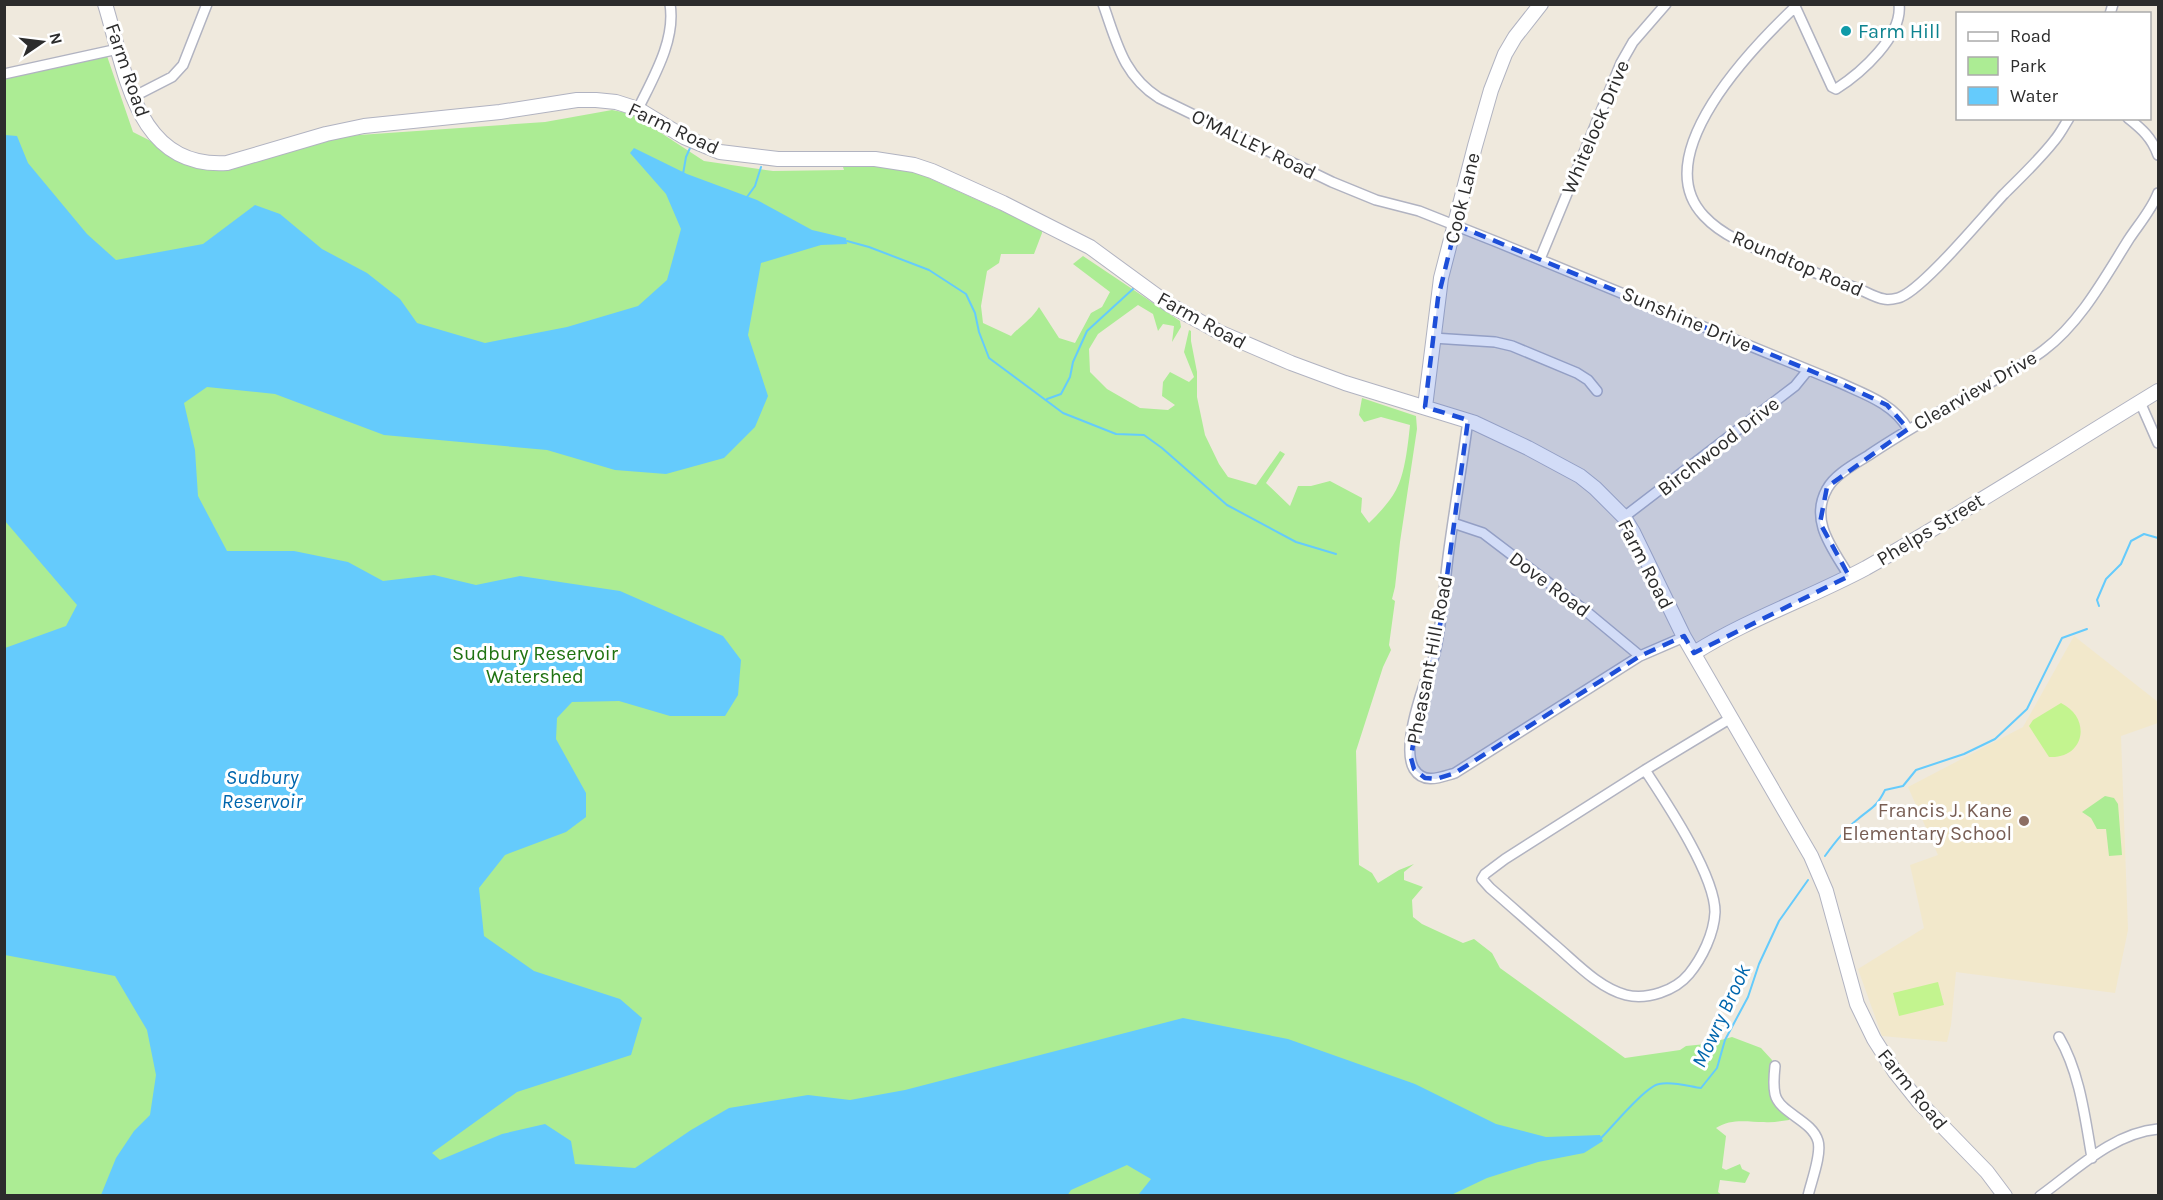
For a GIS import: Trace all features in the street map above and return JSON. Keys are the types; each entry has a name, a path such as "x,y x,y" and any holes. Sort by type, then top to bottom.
{"street":[{"name":"Farm Road","path":"105,4 134,97 145,122 157,139 189,159 211,164 227,163 345,129 500,112 577,100 616,102 638,109 684,137 720,152 778,159 875,159 914,165 1021,211 1090,247 1168,304 1220,332 1291,363 1401,401 1468,420 1511,439 1580,476 1624,517 1684,637 1792,821 1819,873 1832,910 1857,1004 1874,1039 1895,1072 1919,1102 1987,1172 2005,1196"},
{"path":"134,97 172,77 183,65 207,4"},
{"path":"638,109 665,54 670,4"},
{"name":"O'MALLEY Road","path":"1103,4 1126,65 1138,82 1160,98 1332,182 1376,200 1419,211 1456,225"},
{"name":"Cook Lane","path":"1425,407 1441,278 1475,146 1497,72 1515,37 1541,4"},
{"name":"Whitelock Drive","path":"1540,260 1622,63 1633,42 1666,4"},
{"path":"1795,6 1832,87 1836,89 1854,78 1888,40 1899,21 1899,4"},
{"name":"Roundtop Road","path":"1795,6 1761,39 1732,74 1708,111 1693,142 1687,163 1688,181 1693,199 1702,215 1719,229 1737,240 1811,272 1884,299 1899,298 1918,286 1945,258 2055,141 2068,120"},
{"path":"4,74 118,49"},
{"path":"2130,120 2144,131 2154,144 2158,155"},
{"name":"Clearview Drive","path":"1849,576 1820,523 1821,505 1827,487 1845,471 1908,429 2018,366 2061,335 2081,312 2158,193"},
{"name":"Sunshine Drive","path":"1456,225 1808,370 1887,405 1904,420 1908,429"},
{"path":"1433,338 1495,342 1520,348 1581,375 1597,391"},
{"name":"Birchwood Drive","path":"1624,517 1794,386 1808,370"},
{"name":"Phelps Street","path":"1694,653 1722,637 1849,576 1980,501 2158,391"},
{"path":"2140,402 2158,443"},
{"name":"Pheasant Hill Road","path":"1468,420 1437,643 1420,697 1411,737 1411,758 1414,769 1425,778 1436,779 1455,772 1640,656 1684,637"},
{"name":"Dove Road","path":"1454,523 1483,533 1587,612 1640,656"},
{"path":"1645,770 1703,868 1712,891 1715,913 1706,945 1697,964 1683,981 1665,991 1649,995 1627,995 1604,985 1576,964 1482,879 1485,874 1505,859 1645,770 1731,718"},
{"path":"2060,1037 2069,1054 2092,1158"},
{"path":"1775,1066 1775,1095 1779,1103 1812,1130 1818,1141 1819,1153 1808,1196"},
{"path":"2040,1196 2114,1143 2141,1131 2158,1129"}],"highlighted area":[{"path":"1456,225 1838,382 1887,405 1908,429 1827,487 1820,523 1849,576 1694,653 1684,636 1640,656 1455,773 1436,779 1425,778 1414,769 1411,758 1420,697 1441,621 1468,420 1425,407 1438,298"}],"shaded area":[{"name":"Francis J. Kane Elementary School","path":"2074,636 2158,702 2158,723 2121,736 2128,930 2115,993 1956,972 1947,1042 1882,1036 1858,969 1924,928 1910,865 1938,855 1908,787 2023,727"}],"green space":[{"name":"Sudbury Reservoir Watershed","path":"107,56 133,132 198,165 263,159 345,136 545,122 612,110 632,114 704,161 773,171 887,167 920,174 1042,229 1034,254 1001,254 999,263 987,271 981,306 983,323 1011,336 1039,307 1059,338 1075,343 1091,313 1102,307 1110,292 1073,264 1083,256 1180,321 1181,327 1172,342 1174,326 1163,324 1158,331 1153,314 1138,305 1098,334 1089,349 1090,372 1107,389 1140,408 1168,410 1175,405 1162,396 1163,382 1170,372 1189,382 1194,377 1184,352 1189,330 1191,331 1197,372 1197,397 1205,435 1219,464 1228,477 1256,485 1280,451 1285,454 1266,483 1290,506 1298,486 1311,486 1330,481 1362,498 1361,512 1369,523 1387,504 1402,476 1410,425 1381,417 1364,422 1359,415 1362,398 1416,416 1417,429 1392,599 1395,601 1389,645 1391,650 1383,667 1356,751 1359,865 1372,873 1378,883 1414,864 1404,872 1404,880 1423,887 1412,900 1413,917 1422,924 1463,943 1474,939 1492,953 1500,968 1625,1058 1680,1050 1686,1046 1706,1044 1732,1037 1761,1048 1772,1060 1770,1086 1773,1103 1790,1114 1789,1120 1734,1122 1716,1128 1726,1136 1722,1168 1726,1170 1740,1164 1742,1169 1750,1173 1745,1183 1720,1180 1718,1192 1723,1196 5,1195 4,79"},
{"path":"2061,703 2077,718 2080,736 2077,745 2070,752 2061,756 2049,757 2029,726 2033,720"},
{"path":"2105,796 2114,798 2118,804 2122,855 2109,856 2106,829 2097,829 2091,818 2082,812"},
{"path":"1938,982 1944,1005 1899,1016 1893,993"}],"water":[{"name":"Sudbury Reservoir","path":"5,135 17,136 28,163 87,234 116,260 203,244 255,205 280,214 322,249 367,273 400,299 417,323 485,343 567,327 638,306 667,280 681,229 666,194 630,153 634,148 687,174 757,200 812,230 846,238 847,244 821,245 761,263 748,335 768,396 755,427 724,458 666,474 615,470 547,450 384,435 275,394 207,387 184,403 195,450 198,496 227,551 294,551 348,562 383,581 434,575 476,585 520,576 620,591 723,636 741,660 738,695 725,716 670,716 619,701 572,702 557,718 556,739 586,793 586,817 566,832 505,855 479,888 484,936 534,971 620,999 642,1018 631,1055 517,1092 432,1153 440,1160 502,1134 545,1124 571,1141 575,1164 635,1168 691,1130 729,1108 808,1095 850,1100 905,1090 1183,1018 1288,1039 1415,1084 1496,1124 1546,1137 1600,1135 1603,1141 1584,1153 1538,1162 1487,1178 1449,1196 1134,1195 1139,1194 1151,1179 1127,1165 1071,1190 1067,1196 101,1195 116,1158 134,1131 150,1115 156,1075 147,1030 115,976 5,955 5,648 66,626 77,605 5,521"}],"waterway":[{"path":"683,174 690,148"},
{"path":"747,197 755,186 761,167"},
{"path":"847,241 929,270 966,294 975,313 979,332 989,358 1063,413 1116,434 1144,435 1227,505 1296,542 1336,554"},
{"path":"1047,399 1061,394 1070,377 1073,362 1087,331 1134,288"},
{"name":"Mowry Brook","path":"2099,606 2097,600 2106,579 2121,564 2131,541 2144,534 2158,538"},
{"name":"Mowry Brook","path":"1825,856 1849,827 1876,804 1885,790 1903,786 1916,770 1964,754 1995,739 2027,709 2062,638 2087,629"},
{"name":"Mowry Brook","path":"1601,1138 1653,1086 1669,1083 1701,1088 1717,1068 1725,1040 1748,997 1759,964 1779,921 1808,880"}],"place":[{"name":"Farm Hill","path":"1846,31"},
{"name":"Francis J. Kane Elementary School","path":"2024,821"}]}
